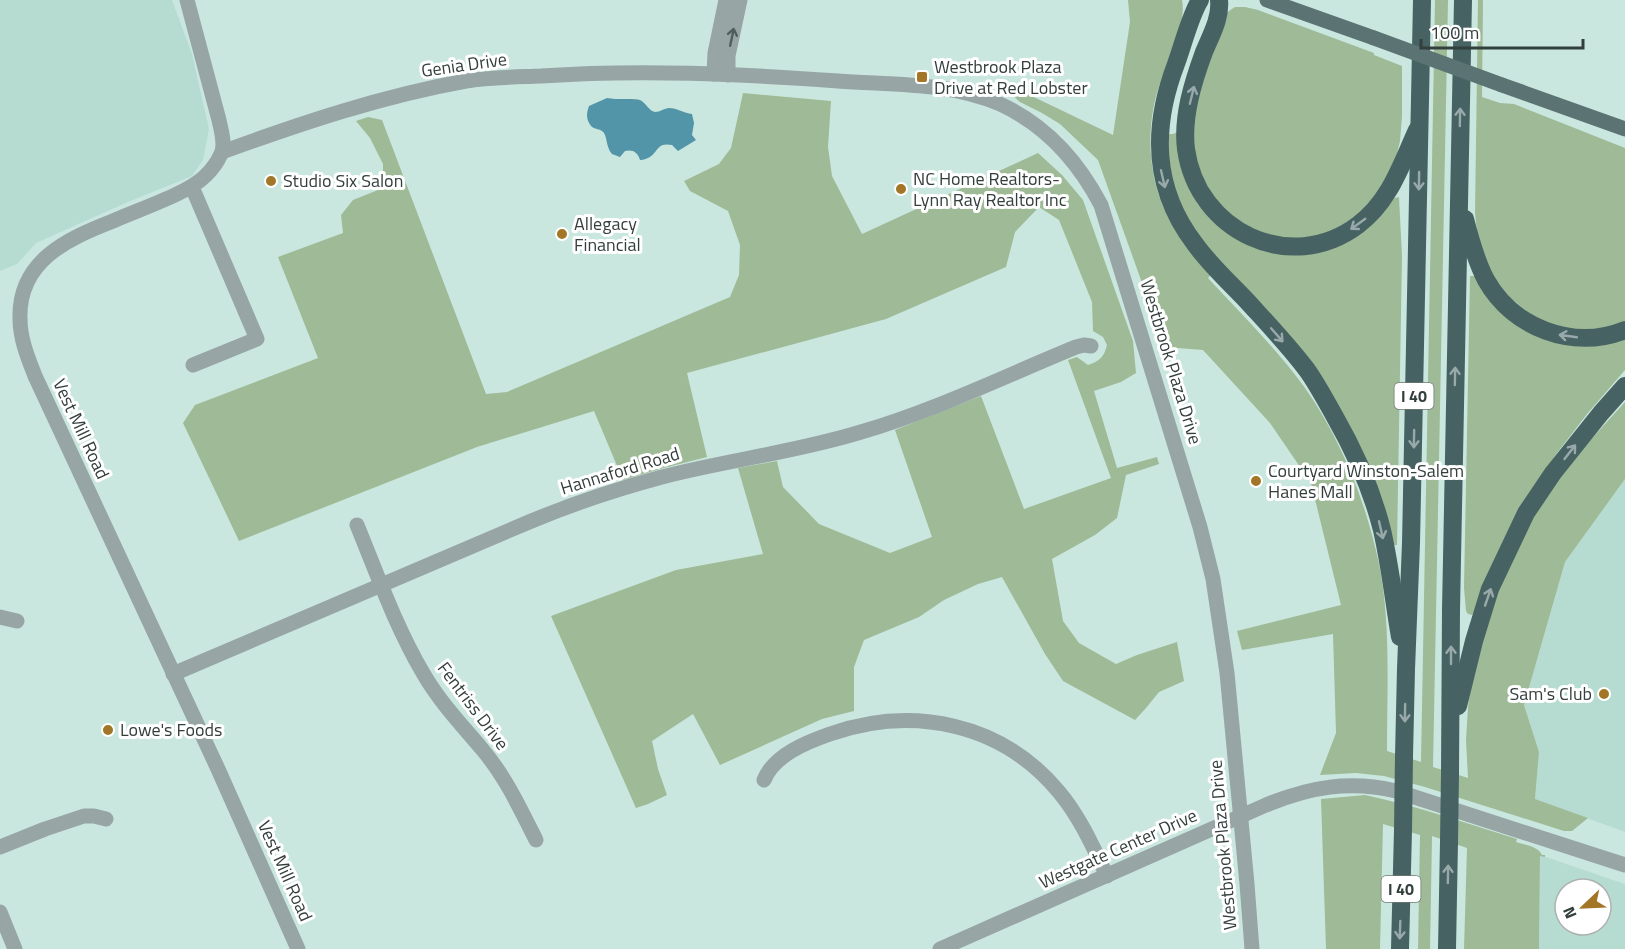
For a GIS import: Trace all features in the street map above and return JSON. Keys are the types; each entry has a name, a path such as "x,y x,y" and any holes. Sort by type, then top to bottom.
{"highway":[{"path":"1200,0 1163,105 1159,137 1165,187 1175,213 1194,244 1307,370 1346,436 1364,475 1382,530 1406,669"},
{"path":"1219,0 1220,10 1191,96 1186,123 1186,144 1191,170 1203,197 1221,219 1234,229 1262,242 1290,246 1322,243 1351,230 1370,216 1387,196 1420,122"},
{"name":"I 40","path":"1400,949 1406,669 1412,543 1422,0"},
{"name":"I 40","path":"1447,949 1462,0"},
{"path":"1459,197 1471,243 1486,279 1502,303 1524,321 1548,332 1564,336 1595,337 1625,330"},
{"path":"1451,734 1474,641 1490,589 1526,513 1553,473 1625,386"}],"main road":[{"path":"1267,0 1625,129"}],"street":[{"path":"187,0 219,120 222,152"},
{"path":"721,74 716,52 726,0"},
{"path":"721,74 728,56 740,0"},
{"name":"Genia Drive","path":"222,152 347,109 398,95 469,80 591,72 721,74"},
{"name":"Westbrook Plaza Drive","path":"721,74 942,88 981,97 1013,111 1045,132 1061,146 1086,178 1107,221 1196,509 1213,579 1232,713 1252,949"},
{"name":"Vest Mill Road","path":"222,152 208,174 192,187 72,238 55,248 28,279 22,296 20,319 24,348 35,376 298,949"},
{"path":"192,187 256,339 193,365"},
{"name":"Hannaford Road","path":"173,674 580,502 662,477 809,446 862,432 932,408 1076,347 1091,346"},
{"name":"Fentriss Drive","path":"357,525 423,673 441,701 497,769 515,797 536,840"},
{"path":"0,617 17,621"},
{"path":"764,780 767,772 786,756 821,737 844,729 887,720 937,722 961,727 1002,745 1018,755 1050,782 1071,807 1084,828 1107,876"},
{"name":"Westgate Center Drive","path":"940,949 1275,801 1303,791 1342,786 1370,786 1396,791 1625,865"},
{"path":"0,847 84,816 106,819"},
{"path":"0,912 15,949"}],"shaded area":[{"path":"0,0 172,0 192,54 209,129 203,160 192,176 36,243 17,264 0,271"},
{"path":"1128,0 1182,0 1181,23 1158,88 1150,135 1152,166 1159,196 1176,231 1211,275 1208,278 1294,373 1318,408 1341,450 1367,518 1383,586 1388,657 1387,751 1421,762 1435,0 1448,0 1433,767 1468,778 1466,740 1472,678 1483,628 1519,540 1555,483 1625,402 1625,479 1565,562 1524,705 1539,752 1535,799 1588,818 1572,831 1564,831 1384,776 1356,773 1320,775 1336,733 1333,634 1242,650 1237,631 1341,605 1311,483 1270,423 1203,350 1165,347 1098,160 1060,124 1020,102 1010,93 1015,88 1113,135 1130,22"},
{"path":"1478,0 1483,0 1482,97 1500,103 1514,104 1625,148 1625,324 1584,332 1541,323 1497,287 1478,242 1475,213"},
{"path":"1235,7 1258,10 1374,53 1374,55 1402,66 1400,141 1394,166 1385,187 1360,215 1320,237 1275,239 1226,216 1194,163 1192,118 1223,17"},
{"path":"743,93 831,101 828,147 832,176 862,234 1038,153 1062,175 1083,200 1133,341 1136,373 1121,382 1094,391 1117,468 1157,457 1159,464 1126,475 1117,518 1095,535 1052,559 1063,621 1079,643 1116,664 1177,642 1184,681 1159,692 1135,720 1063,681 1045,654 1002,577 978,584 944,600 919,617 864,640 854,667 854,711 822,719 720,765 693,714 652,741 667,795 636,808 551,616 676,570 763,554 738,468 777,461 783,487 819,524 890,553 932,537 895,430 981,396 1024,509 1111,478 1068,360 1077,357 1088,365 1101,358 1107,345 1103,337 1093,331 1092,302 1059,220 1039,207 1015,232 1006,267 886,319 687,373 707,457 623,480 594,411 477,447 239,541 183,423 195,405 318,358 278,257 343,233 341,215 353,200 383,188 383,164 370,138 356,121 368,117 382,120 486,394 507,392 730,297 739,275 740,245 728,211 690,191 684,181 719,164 731,148"},
{"path":"1177,132 1179,158 1185,180 1198,204 1213,219 1309,251 1399,197 1402,256 1397,545 1390,545 1368,468 1190,225 1169,179 1169,134"},
{"path":"1470,276 1477,276 1520,325 1625,335 1625,370 1587,414 1533,488 1472,615 1466,611 1464,588"},
{"path":"1625,479 1625,832 1535,799 1539,752 1524,705 1565,562"},
{"path":"1365,795 1517,839 1516,842 1534,848 1545,855 1545,857 1540,856 1539,949 1464,949 1467,848 1432,836 1430,949 1418,949 1420,835 1383,824 1380,949 1326,949 1321,799"},
{"path":"1540,855 1604,877 1553,877 1553,937 1613,937 1613,880 1625,884 1625,949 1539,949"}],"water":[{"path":"607,98 640,100 655,112 669,108 692,114 694,123 692,135 696,140 678,151 672,145 662,145 651,156 640,160 636,153 628,150 620,157 612,154 604,133 592,127 587,117 589,106"}],"place":[{"name":"Westbrook Plaza Drive at Red Lobster","path":"922,77"},
{"name":"Studio Six Salon","path":"271,181"},
{"name":"NC Home Realtors- Lynn Ray Realtor Inc","path":"901,189"},
{"name":"Allegacy Financial","path":"562,234"},
{"name":"Courtyard Winston-Salem Hanes Mall","path":"1256,481"},
{"name":"Sam's Club","path":"1604,694"},
{"name":"Lowe's Foods","path":"108,730"}]}
